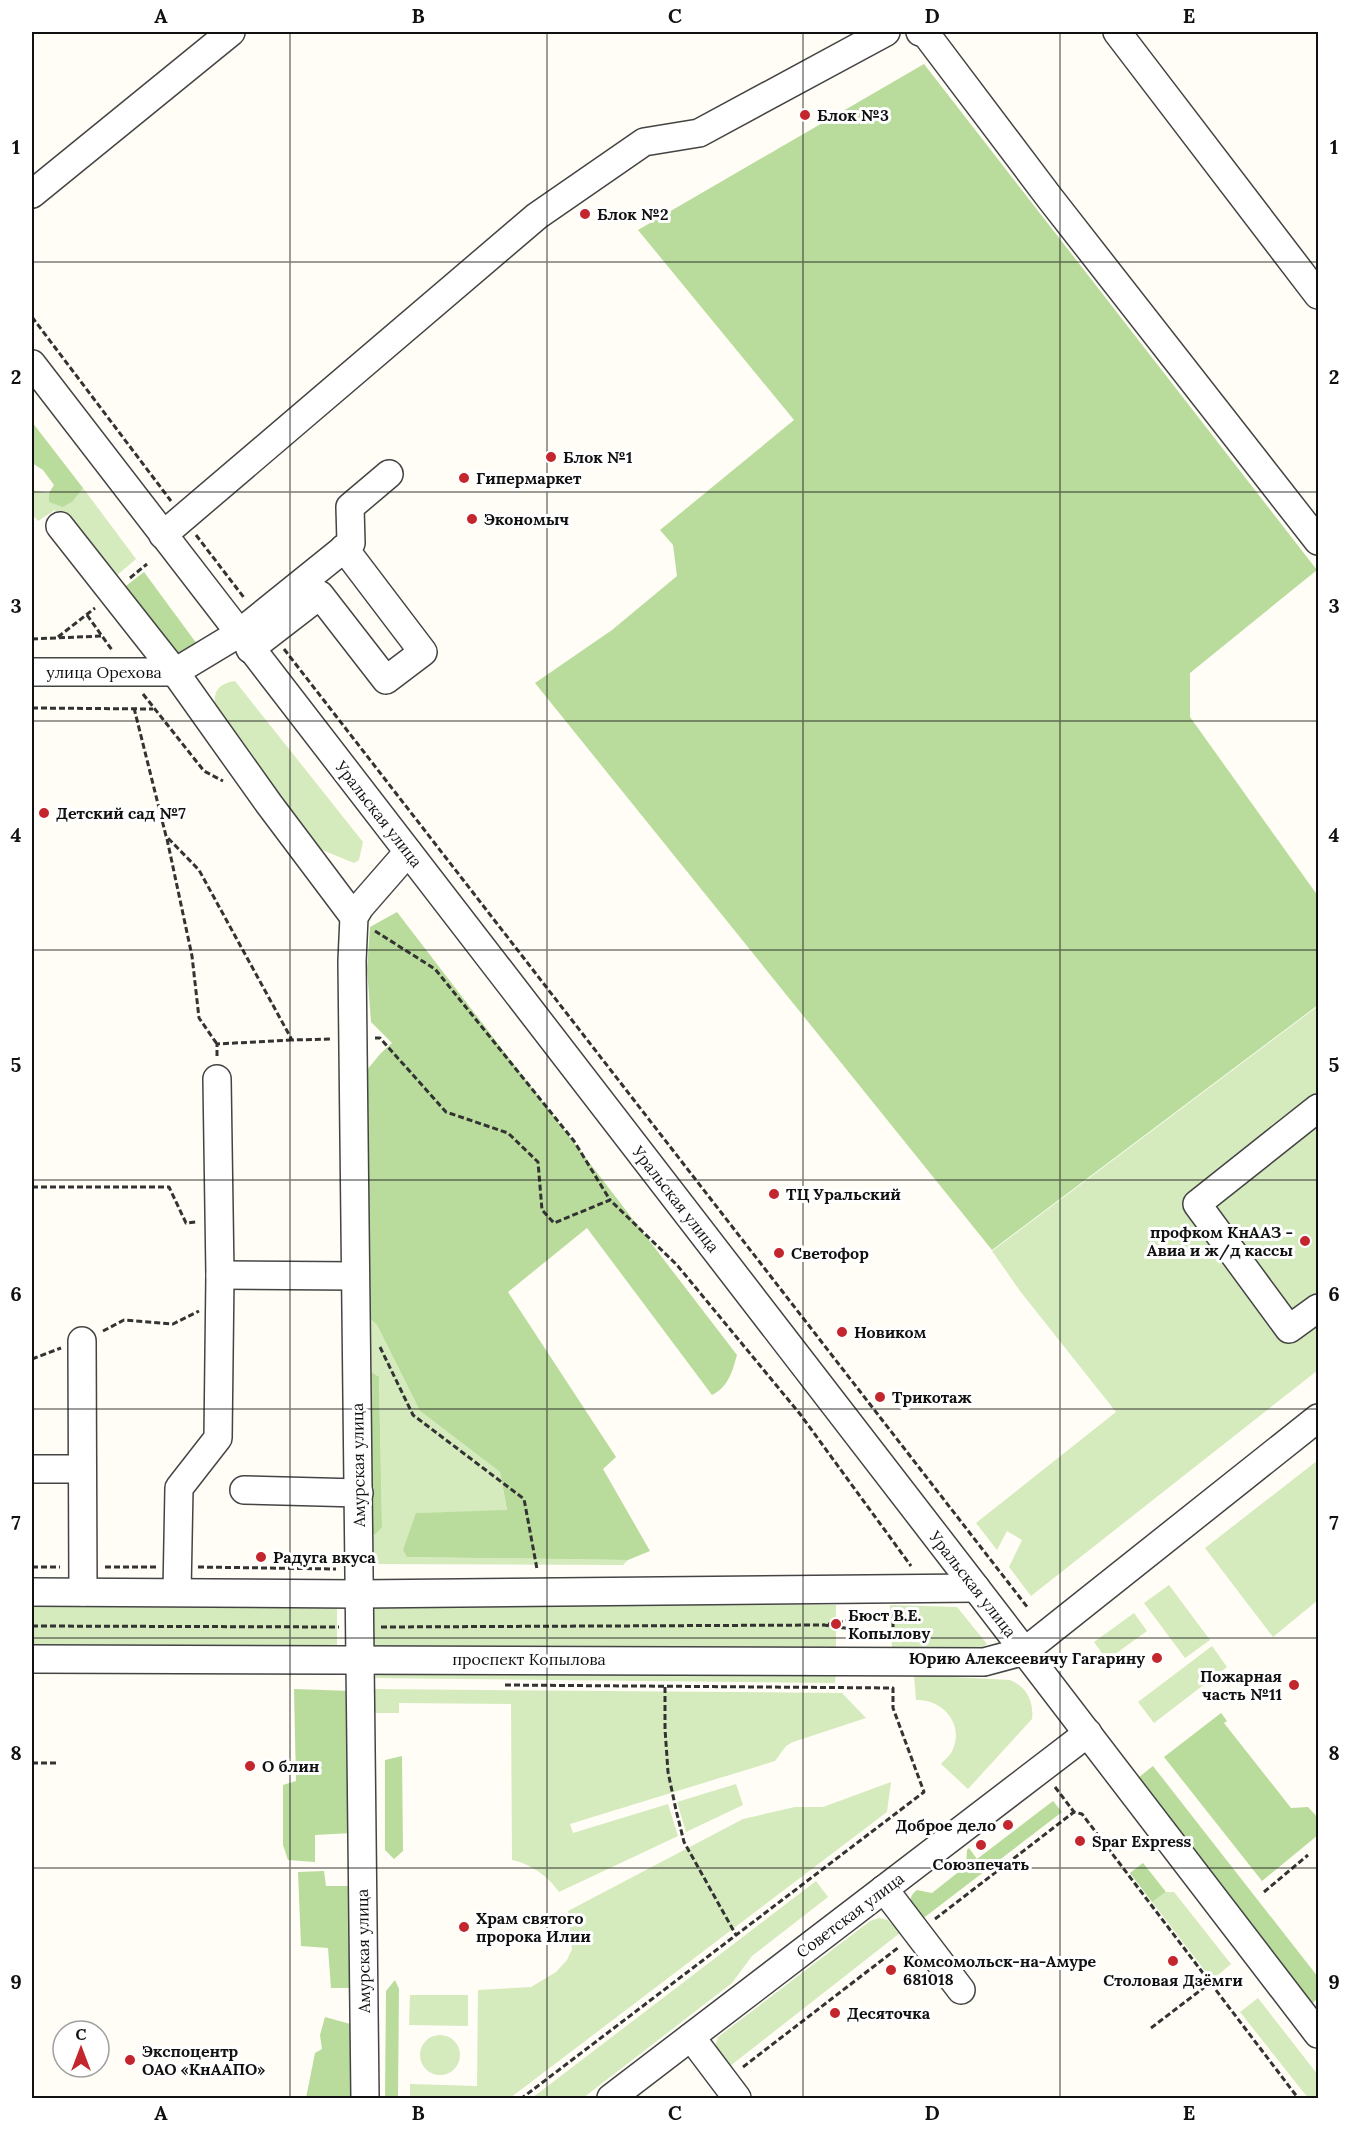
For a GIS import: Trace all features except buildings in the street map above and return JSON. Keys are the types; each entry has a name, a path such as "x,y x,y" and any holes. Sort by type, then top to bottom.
{"street":[{"path":"32,194 231,32"},
{"path":"163,535 537,216 644,142 699,134 886,32"},
{"path":"920,32 926,34 1049,197 1318,541"},
{"path":"1117,32 1318,295"},
{"name":"Уральская улица","path":"32,364 244,642 1088,1732 1318,2034"},
{"path":"265,625 351,543 350,507 388,474"},
{"path":"60,526 175,672 269,804 354,917 408,852"},
{"path":"265,625 320,595 386,680 423,652 344,548"},
{"name":"улица Орехова","path":"32,672 175,672 244,642 265,625"},
{"name":"Амурская улица","path":"354,917 352,960 365,2098"},
{"path":"177,1592 179,1488 218,1438 220,1288 218,1079"},
{"path":"1318,1108 1197,1204 1289,1329 1318,1308"},
{"path":"220,1288 356,1276"},
{"path":"82,1341 83,1592"},
{"path":"1025,1651 1318,1418"},
{"path":"32,1469 82,1468"},
{"path":"244,1490 359,1493"},
{"path":"32,1592 359,1594 976,1588"},
{"name":"проспект Копылова","path":"32,1659 984,1662 1025,1651"},
{"name":"Советская улица","path":"611,2098 1088,1732"},
{"path":"884,1889 961,1990"},
{"path":"691,2037 731,2090"}],"path":[{"path":"32,317 265,625 1028,1608"},
{"path":"32,639 103,636 87,615"},
{"path":"32,708 154,709 204,771 232,785"},
{"path":"134,708 166,836 192,956 199,1018 218,1044 218,1079"},
{"path":"166,836 199,870 292,1040"},
{"path":"354,917 435,969 574,1141 610,1200 676,1265 800,1414 914,1570"},
{"path":"218,1044 380,1038 446,1112 508,1133 538,1162 543,1210 554,1223 610,1200"},
{"path":"32,1187 169,1187 186,1223 219,1222"},
{"path":"32,1359 82,1341 124,1320 172,1324 220,1288"},
{"path":"356,1315 371,1328 413,1415 524,1499 537,1569"},
{"path":"893,1604 893,1645"},
{"path":"824,1625 893,1612"},
{"path":"32,1626 824,1625 893,1635"},
{"path":"502,1685 893,1688 893,1708 924,1792 522,2098"},
{"path":"665,1686 668,1772 684,1842 736,1935"},
{"path":"32,1763 58,1763"},
{"path":"731,2090 917,1932 1074,1812 1082,1814 1298,2098"},
{"path":"1264,1892 1308,1855"},
{"path":"1150,2028 1210,1983"}],"green space":[{"path":"924,64 1317,570 1190,673 1190,717 1318,896 1318,1005 992,1250 535,683 612,630 677,576 673,545 660,530 794,420 638,230"},
{"path":"32,422 83,488 73,501 63,507 49,502 49,493 54,485 43,470 32,463"},
{"path":"83,488 136,559 110,581 55,510 38,521 32,514 32,490 49,493 50,502 73,501"},
{"path":"144,572 197,644 176,656 122,589"},
{"path":"235,681 363,842 359,860 354,863 315,845 218,718 215,699 218,689"},
{"path":"397,912 737,1355 726,1384 712,1395 587,1228 508,1292 616,1457 603,1469 650,1551 628,1560 407,1557 403,1550 416,1513 507,1510 500,1472 420,1411 377,1325 362,1312 361,1077 392,1043 371,1022 367,969 370,927"},
{"path":"1318,1006 1318,1370 1031,1596 1009,1567 1022,1540 1007,1531 997,1550 976,1523 1116,1412 1020,1291 992,1251"},
{"path":"362,1312 377,1325 420,1411 500,1472 507,1511 417,1513 407,1557 628,1560 623,1565 366,1564 364,1526 376,1534 382,1527 379,1377 363,1379"},
{"path":"371,1372 379,1377 382,1527 376,1534 368,1534 363,1379"},
{"path":"1318,1460 1318,1600 1273,1637 1205,1548"},
{"path":"1169,1585 1210,1640 1185,1658 1144,1603"},
{"path":"371,1603 836,1605 836,1649 371,1646"},
{"path":"32,1604 337,1605 337,1648 32,1648"},
{"path":"890,1605 957,1607 987,1644 977,1651 892,1649"},
{"path":"1134,1613 1147,1631 1107,1660 1094,1642"},
{"path":"1212,1646 1227,1667 1154,1723 1138,1702"},
{"path":"382,1671 836,1673 835,1683 373,1678"},
{"path":"914,1675 1010,1680 1021,1687 1028,1696 1032,1707 1032,1719 968,1789 941,1764 953,1749 956,1739 953,1722 942,1708 926,1701 916,1700"},
{"path":"294,1689 352,1691 352,1833 315,1835 315,1862 288,1860 283,1845 283,1785 296,1781"},
{"path":"373,1689 842,1693 866,1718 793,1742 786,1746 775,1761 570,1824 573,1833 668,1804 678,1836 559,1892 539,1871 512,1860 511,1704 399,1703 399,1713 374,1713"},
{"path":"1221,1713 1227,1721 1224,1723 1291,1808 1308,1807 1318,1818 1318,1835 1262,1881 1164,1757"},
{"path":"402,1756 403,1851 394,1859 385,1850 385,1760"},
{"path":"1153,1766 1318,1977 1318,1998 1309,2006 1134,1781"},
{"path":"891,1782 887,1812 510,2098 410,2098 410,2084 477,2086 478,1990 531,1987 556,1972 567,1960 572,1949 568,1911 743,1819 795,1807 823,1807"},
{"path":"736,1784 743,1805 686,1832 677,1802"},
{"path":"1053,1801 1062,1812 921,1920 910,1901 917,1890 932,1893 966,1866 969,1848 977,1859"},
{"path":"1143,1863 1166,1892 1152,1902 1130,1873"},
{"path":"324,1871 326,1886 352,1886 350,1988 331,1988 328,1948 301,1946 298,1872"},
{"path":"816,1881 828,1897 752,1956 732,1983 583,2098 532,2098"},
{"path":"1166,1892 1174,1892 1231,1964 1212,1980 1152,1902"},
{"path":"879,1918 888,1920 900,1933 725,2070 714,2049 718,2037 870,1921"},
{"path":"395,1980 399,1989 398,2098 385,2098 386,1991"},
{"path":"410,1995 468,1995 468,2026 409,2025"},
{"path":"1258,1998 1318,2075 1318,2098 1308,2098 1240,2012"},
{"path":"325,2017 354,2025 354,2098 306,2098 315,2053 322,2049 320,2035"},
{"path":"440,2035 454,2041 460,2055 454,2069 440,2075 426,2069 420,2055 426,2041"}],"place":[{"name":"Блок №3","path":"805,115"},
{"name":"Блок №2","path":"585,214"},
{"name":"Блок №1","path":"551,457"},
{"name":"Гипермаркет","path":"464,478"},
{"name":"Экономыч","path":"472,519"},
{"name":"Детский сад №7","path":"44,813"},
{"name":"ТЦ Уральский","path":"774,1194"},
{"name":"профком КнААЗ - Авиа и ж/д кассы","path":"1305,1241"},
{"name":"Светофор","path":"779,1253"},
{"name":"Новиком","path":"842,1332"},
{"name":"Трикотаж","path":"880,1397"},
{"name":"Радуга вкуса","path":"261,1557"},
{"name":"Бюст В.Е. Копылову","path":"836,1624"},
{"name":"Юрию Алексеевичу Гагарину","path":"1157,1658"},
{"name":"Пожарная часть №11","path":"1294,1685"},
{"name":"О блин","path":"250,1766"},
{"name":"Доброе дело","path":"1008,1825"},
{"name":"Spar Express","path":"1080,1841"},
{"name":"Союзпечать","path":"981,1845"},
{"name":"Храм святого пророка Илии","path":"464,1927"},
{"name":"Столовая Дзёмги","path":"1173,1961"},
{"name":"Комсомольск-на-Амуре 681018","path":"891,1970"},
{"name":"Десяточка","path":"835,2013"},
{"name":"Экспоцентр ОАО «КнААПО»","path":"130,2060"}]}
